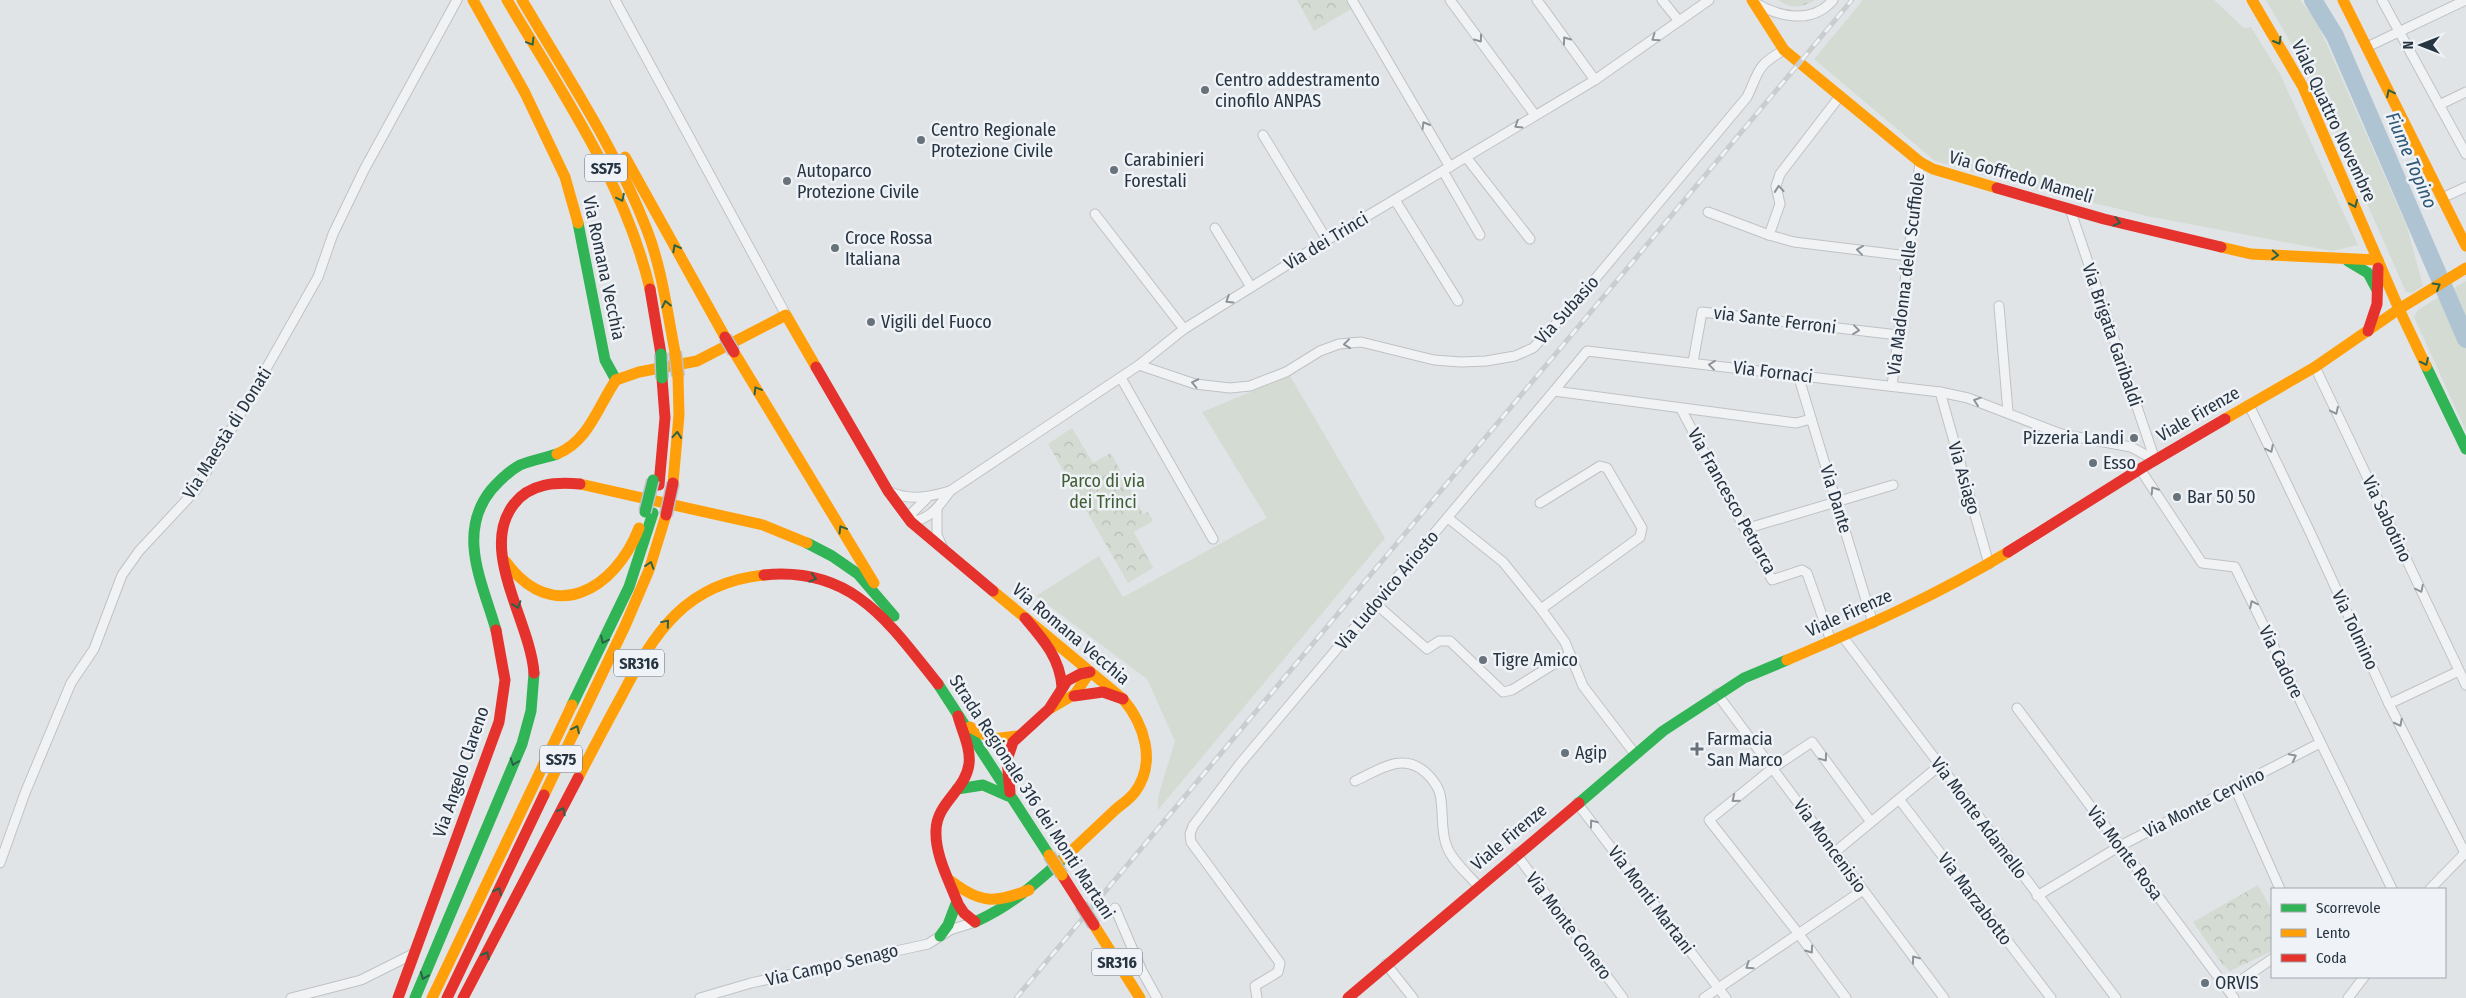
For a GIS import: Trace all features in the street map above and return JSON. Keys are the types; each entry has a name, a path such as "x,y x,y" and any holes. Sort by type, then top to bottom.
{"main road":[{"name":"Via Romana Vecchia","path":"472,0 526,93 565,177 583,242 605,360 616,380"},
{"name":"SS75","path":"432,998 629,587 656,482 665,418 656,313 648,279 625,208 605,166 507,0"},
{"name":"SS75","path":"447,998 625,626 649,570 666,515 673,484 679,415 675,352 660,273 648,232 626,180 522,0"},
{"name":"Via Goffredo Mameli","path":"1752,0 1784,50 1920,162 1933,169 2070,209 2251,254 2346,260 2378,260"},
{"name":"Viale Quattro Novembre","path":"2252,0 2303,87 2399,309 2466,449"},
{"path":"2343,0 2466,246"},
{"name":"SR316","path":"575,89 603,121 627,160 725,337 894,616"},
{"name":"Via Goffredo Mameli","path":"2346,260 2368,273 2378,293"},
{"name":"Viale Quattro Novembre","path":"2368,331 2378,293 2378,260"},
{"name":"Viale Firenze","path":"1348,998 1635,754 1663,731 1717,694 1744,678 1873,623 1989,564 2140,469 2315,367 2399,309 2464,270"},
{"name":"Via Romana Vecchia","path":"786,315 888,491 912,522 946,553 1123,699 1140,720 1144,732 1147,757 1141,781 1135,792 1029,890 1000,910 974,922"},
{"path":"616,380 639,372 697,361 786,315"},
{"name":"Via Angelo Clareno","path":"398,998 498,729 504,701 505,675 499,639 478,574 473,546 474,522 485,498 502,478 520,466 557,455 573,446 582,436 608,390 616,380"},
{"name":"SR316","path":"415,998 514,764 531,704 533,667 529,639 506,574 501,538 504,522 514,503 525,492 542,484 559,482 582,484 763,525 798,538 832,556 858,574 894,616"},
{"path":"503,558 524,583 535,591 565,596 577,593 598,583 620,565 649,513"},
{"name":"SR316","path":"464,998 633,673 656,635 673,614 700,594 727,582 759,575 811,576 836,586 872,607 888,621 938,684"},
{"name":"Strada Regionale 316 dei Monti Martani","path":"894,616 1140,998"},
{"path":"1025,618 1058,662 1062,674 1062,687"},
{"path":"1051,708 1067,680 1077,674 1090,672"},
{"path":"958,716 978,734 989,740 999,741 1017,736 1051,708 1081,690 1090,672"},
{"path":"1073,696 1103,692 1123,699"},
{"path":"958,716 969,760 966,775 943,806 936,828 936,843 941,862 960,897 974,910 974,922"},
{"path":"1011,798 1005,761 1017,736"},
{"path":"957,789 978,783 992,786 1011,798"},
{"path":"960,897 993,902 1029,890"},
{"path":"937,938 948,925 960,897"}],"street":[{"name":"Via Maestà di Donati","path":"0,863 25,794 71,683 94,649 122,575 139,551 195,491 256,387 318,277 333,234 364,170 457,0"},
{"name":"Via Romana Vecchia","path":"615,0 786,315"},
{"path":"1352,0 1447,169 1480,236"},
{"path":"1450,0 1535,115"},
{"path":"1536,0 1594,80"},
{"path":"1662,0 1679,21"},
{"name":"Via dei Trinci","path":"888,491 902,497 927,498 950,491 1121,378 1184,329 1327,240 1594,80 1709,0"},
{"path":"1752,0 1767,10 1785,16 1799,17 1828,6 1833,0"},
{"path":"2382,0 2466,154"},
{"path":"2366,47 2466,0"},
{"name":"Via Subasio","path":"1139,365 1195,384 1230,388 1250,386 1286,372 1320,351 1339,344 1360,342 1434,360 1461,362 1486,361 1515,356 1533,348 1570,309 1747,97 1756,71 1764,61 1784,50"},
{"path":"2439,105 2466,92"},
{"path":"1769,236 1780,204 1776,186 1780,174 1840,96"},
{"path":"1263,135 1327,240"},
{"path":"1466,157 1530,239"},
{"name":"Via Madonna delle Scuffiole","path":"1892,386 1920,162"},
{"path":"2442,198 2466,186"},
{"path":"1395,200 1458,301"},
{"name":"Via Brigata Garibaldi","path":"2070,209 2155,460"},
{"path":"1708,212 1769,236 1794,242 1908,256"},
{"path":"1095,214 1184,329"},
{"path":"1215,228 1251,287"},
{"path":"1999,306 2008,412"},
{"name":"via Sante Ferroni","path":"1693,362 1702,312 1898,335"},
{"name":"Via Fornaci","path":"1554,391 1587,351 1693,362 1940,392 1968,398 2061,434 2131,447 2155,460"},
{"name":"Via Sabotino","path":"2315,367 2466,685"},
{"name":"Via Dante","path":"1798,375 1838,502 1873,623"},
{"path":"1121,378 1213,539"},
{"path":"1554,391 1796,423 1811,419"},
{"name":"Via Ludovico Ariosto","path":"1256,998 1255,986 1278,972 1280,964 1191,842 1190,834 1193,826 1239,765 1554,391"},
{"name":"Via Asiago","path":"1940,392 1989,564"},
{"name":"Via Tolmino","path":"2249,405 2389,704 2465,852"},
{"name":"Via Francesco Petrarca","path":"1681,409 1772,580 1802,570 1807,573 1831,641"},
{"path":"1540,503 1600,466 1607,468 1642,528 1640,538 1541,608"},
{"name":"Via Cadore","path":"2140,469 2202,564 2235,567 2392,888"},
{"path":"1745,529 1893,485"},
{"name":"Via dei Trinci","path":"912,522 920,520 937,510 950,491"},
{"path":"912,522 912,513 927,498"},
{"path":"937,510 937,535 946,553"},
{"path":"1448,518 1503,562 1541,608 1565,642 1583,686 1635,754"},
{"path":"1376,604 1427,649 1439,642 1450,640 1503,692 1512,690 1570,654"},
{"name":"Via Monte Adamello","path":"1843,637 2116,998"},
{"path":"2389,704 2459,671"},
{"name":"Via Moncenisio","path":"1717,694 1944,998"},
{"name":"Via Monte Rosa","path":"2017,708 2234,998"},
{"path":"1846,998 1798,933 1709,820 1773,768 1812,742 1871,822"},
{"name":"Via Monte Cervino","path":"2038,896 2120,846 2320,743"},
{"path":"1355,781 1396,762 1408,762 1419,766 1429,775 1440,795 1441,826 1448,850 1478,886"},
{"path":"1835,852 1940,766"},
{"path":"2235,788 2280,888"},
{"name":"Via Marzabotto","path":"1899,799 2051,998"},
{"name":"Via Monti Martani","path":"1577,802 1726,998"},
{"path":"2431,888 2465,852"},
{"name":"Via Monte Conero","path":"1516,854 1623,998"},
{"path":"1704,998 1863,890"},
{"path":"1115,908 1142,971 1157,998"},
{"name":"Via Romana Vecchia","path":"937,938 950,930 974,922"},
{"name":"Via Campo Senago","path":"700,998 751,983 937,938"},
{"path":"291,998 361,980 414,954"},
{"path":"2228,989 2271,960"},
{"path":"1386,964 1413,998"},
{"path":"2350,997 2363,978"}],"green space":[{"path":"1297,0 1352,0 1356,6 1314,31"},
{"path":"1778,0 1815,0 1805,5 1792,6"},
{"path":"1863,0 2214,0 2244,28 2251,27 2280,74 2358,245 2332,251 2147,216 2008,182 1935,161 1814,59"},
{"path":"2266,0 2300,0 2317,22 2407,227 2423,286 2412,293 2406,292 2313,81"},
{"path":"2466,281 2466,431 2414,317 2418,310"},
{"path":"1290,376 1385,538 1158,810 1158,797 1175,741 1147,679 1036,596 1099,556 1123,597 1267,518 1202,412"},
{"name":"Parco di via dei Trinci","path":"1072,428 1093,463 1111,453 1143,514 1148,512 1153,521 1134,532 1153,568 1128,583 1048,444"},
{"path":"2258,885 2271,908 2271,951 2230,971 2223,965 2193,922"}],"waterway":[{"name":"Fiume Topino","path":"2313,0 2335,36 2466,339"}],"railway":[{"path":"1016,998 1852,0"}],"traffic: fast":[{"path":"578,223 605,360 616,380"},
{"path":"2348,261 2368,273 2377,290"},
{"path":"661,354 662,378"},
{"path":"2426,366 2466,449"},
{"path":"496,630 479,577 474,542 475,524 481,507 491,490 504,476 520,465 557,454"},
{"path":"645,512 653,480"},
{"path":"572,705 629,587 653,513"},
{"path":"807,543 832,556 858,574 894,616"},
{"path":"1579,803 1663,731 1744,678 1787,660"},
{"path":"415,998 522,744 531,711 534,673"},
{"path":"938,684 1049,855"},
{"path":"957,789 983,785 1008,796"},
{"path":"975,922 1011,902 1064,858"},
{"path":"940,936 948,925 957,901"}],"traffic: slow":[{"path":"473,0 525,93 565,177 578,223"},
{"path":"507,0 570,104 608,175 625,212 639,250 650,289"},
{"path":"522,0 605,141 635,200 657,260 675,352"},
{"path":"1752,0 1784,50 1920,162 1933,169 1997,188"},
{"path":"2252,0 2303,87 2399,309 2426,366"},
{"path":"2343,0 2466,246"},
{"path":"625,157 725,337"},
{"path":"2221,247 2251,254 2378,260"},
{"path":"2225,419 2315,367 2399,309 2466,268"},
{"path":"616,380 639,372 697,361 786,315 816,367"},
{"path":"675,352 678,376"},
{"path":"734,352 874,583"},
{"path":"673,483 679,415 678,376"},
{"path":"557,454 577,441 585,432 616,380"},
{"path":"580,484 763,525 807,543"},
{"path":"544,795 625,626 649,570 666,515"},
{"path":"506,562 524,581 543,592 562,596 581,592 599,583 615,568 628,550 639,528"},
{"path":"1787,660 1927,597 2008,552"},
{"path":"578,778 646,652 675,615 693,600 713,588 737,580 764,575"},
{"path":"993,591 1123,699 1137,720 1142,732 1145,744 1145,768 1142,780 1135,792 1064,858"},
{"path":"1051,708 1075,694 1090,672"},
{"path":"432,998 572,705"},
{"path":"970,727 992,739 1017,736"},
{"path":"1049,855 1062,875"},
{"path":"951,881 971,894 988,899 1007,897 1029,890"},
{"path":"1094,925 1140,998"}],"traffic: jam":[{"path":"1997,188 2104,219 2221,247"},
{"path":"2368,331 2377,304 2378,268"},
{"path":"650,289 661,354"},
{"path":"725,337 734,352"},
{"path":"816,367 888,491 911,522 993,591"},
{"path":"659,485 665,418 662,378"},
{"path":"2008,552 2140,469 2225,419"},
{"path":"666,515 673,483"},
{"path":"534,673 531,652 503,564 501,542 504,522 514,504 528,492 544,485 580,484"},
{"path":"764,575 795,575 822,580 845,589 866,603 885,620 938,684"},
{"path":"1025,618 1050,650 1058,667 1062,687"},
{"path":"398,998 499,722 505,680 496,630"},
{"path":"1010,792 1007,760 1013,742 1049,709 1067,681 1080,674 1090,672"},
{"path":"1074,696 1103,692 1123,699"},
{"path":"958,716 967,746 969,764 963,782 946,804 937,821 936,840 940,859 958,904 964,913 975,922"},
{"path":"463,998 578,778"},
{"path":"447,998 544,795"},
{"path":"1348,998 1579,803"},
{"path":"1062,875 1081,905"},
{"path":"1081,905 1094,925"}],"place":[{"name":"Centro addestramento cinofilo ANPAS","path":"1205,90"},
{"name":"Centro Regionale Protezione Civile","path":"921,140"},
{"name":"Carabinieri Forestali","path":"1114,170"},
{"name":"Autoparco Protezione Civile","path":"787,181"},
{"name":"Croce Rossa Italiana","path":"835,248"},
{"name":"Vigili del Fuoco","path":"871,322"},
{"name":"Pizzeria Landi","path":"2134,438"},
{"name":"Esso","path":"2093,463"},
{"name":"Bar 50 50","path":"2177,497"},
{"name":"Tigre Amico","path":"1483,660"},
{"name":"Farmacia San Marco","path":"1697,749"},
{"name":"Agip","path":"1565,753"},
{"name":"ORVIS","path":"2205,983"}]}
